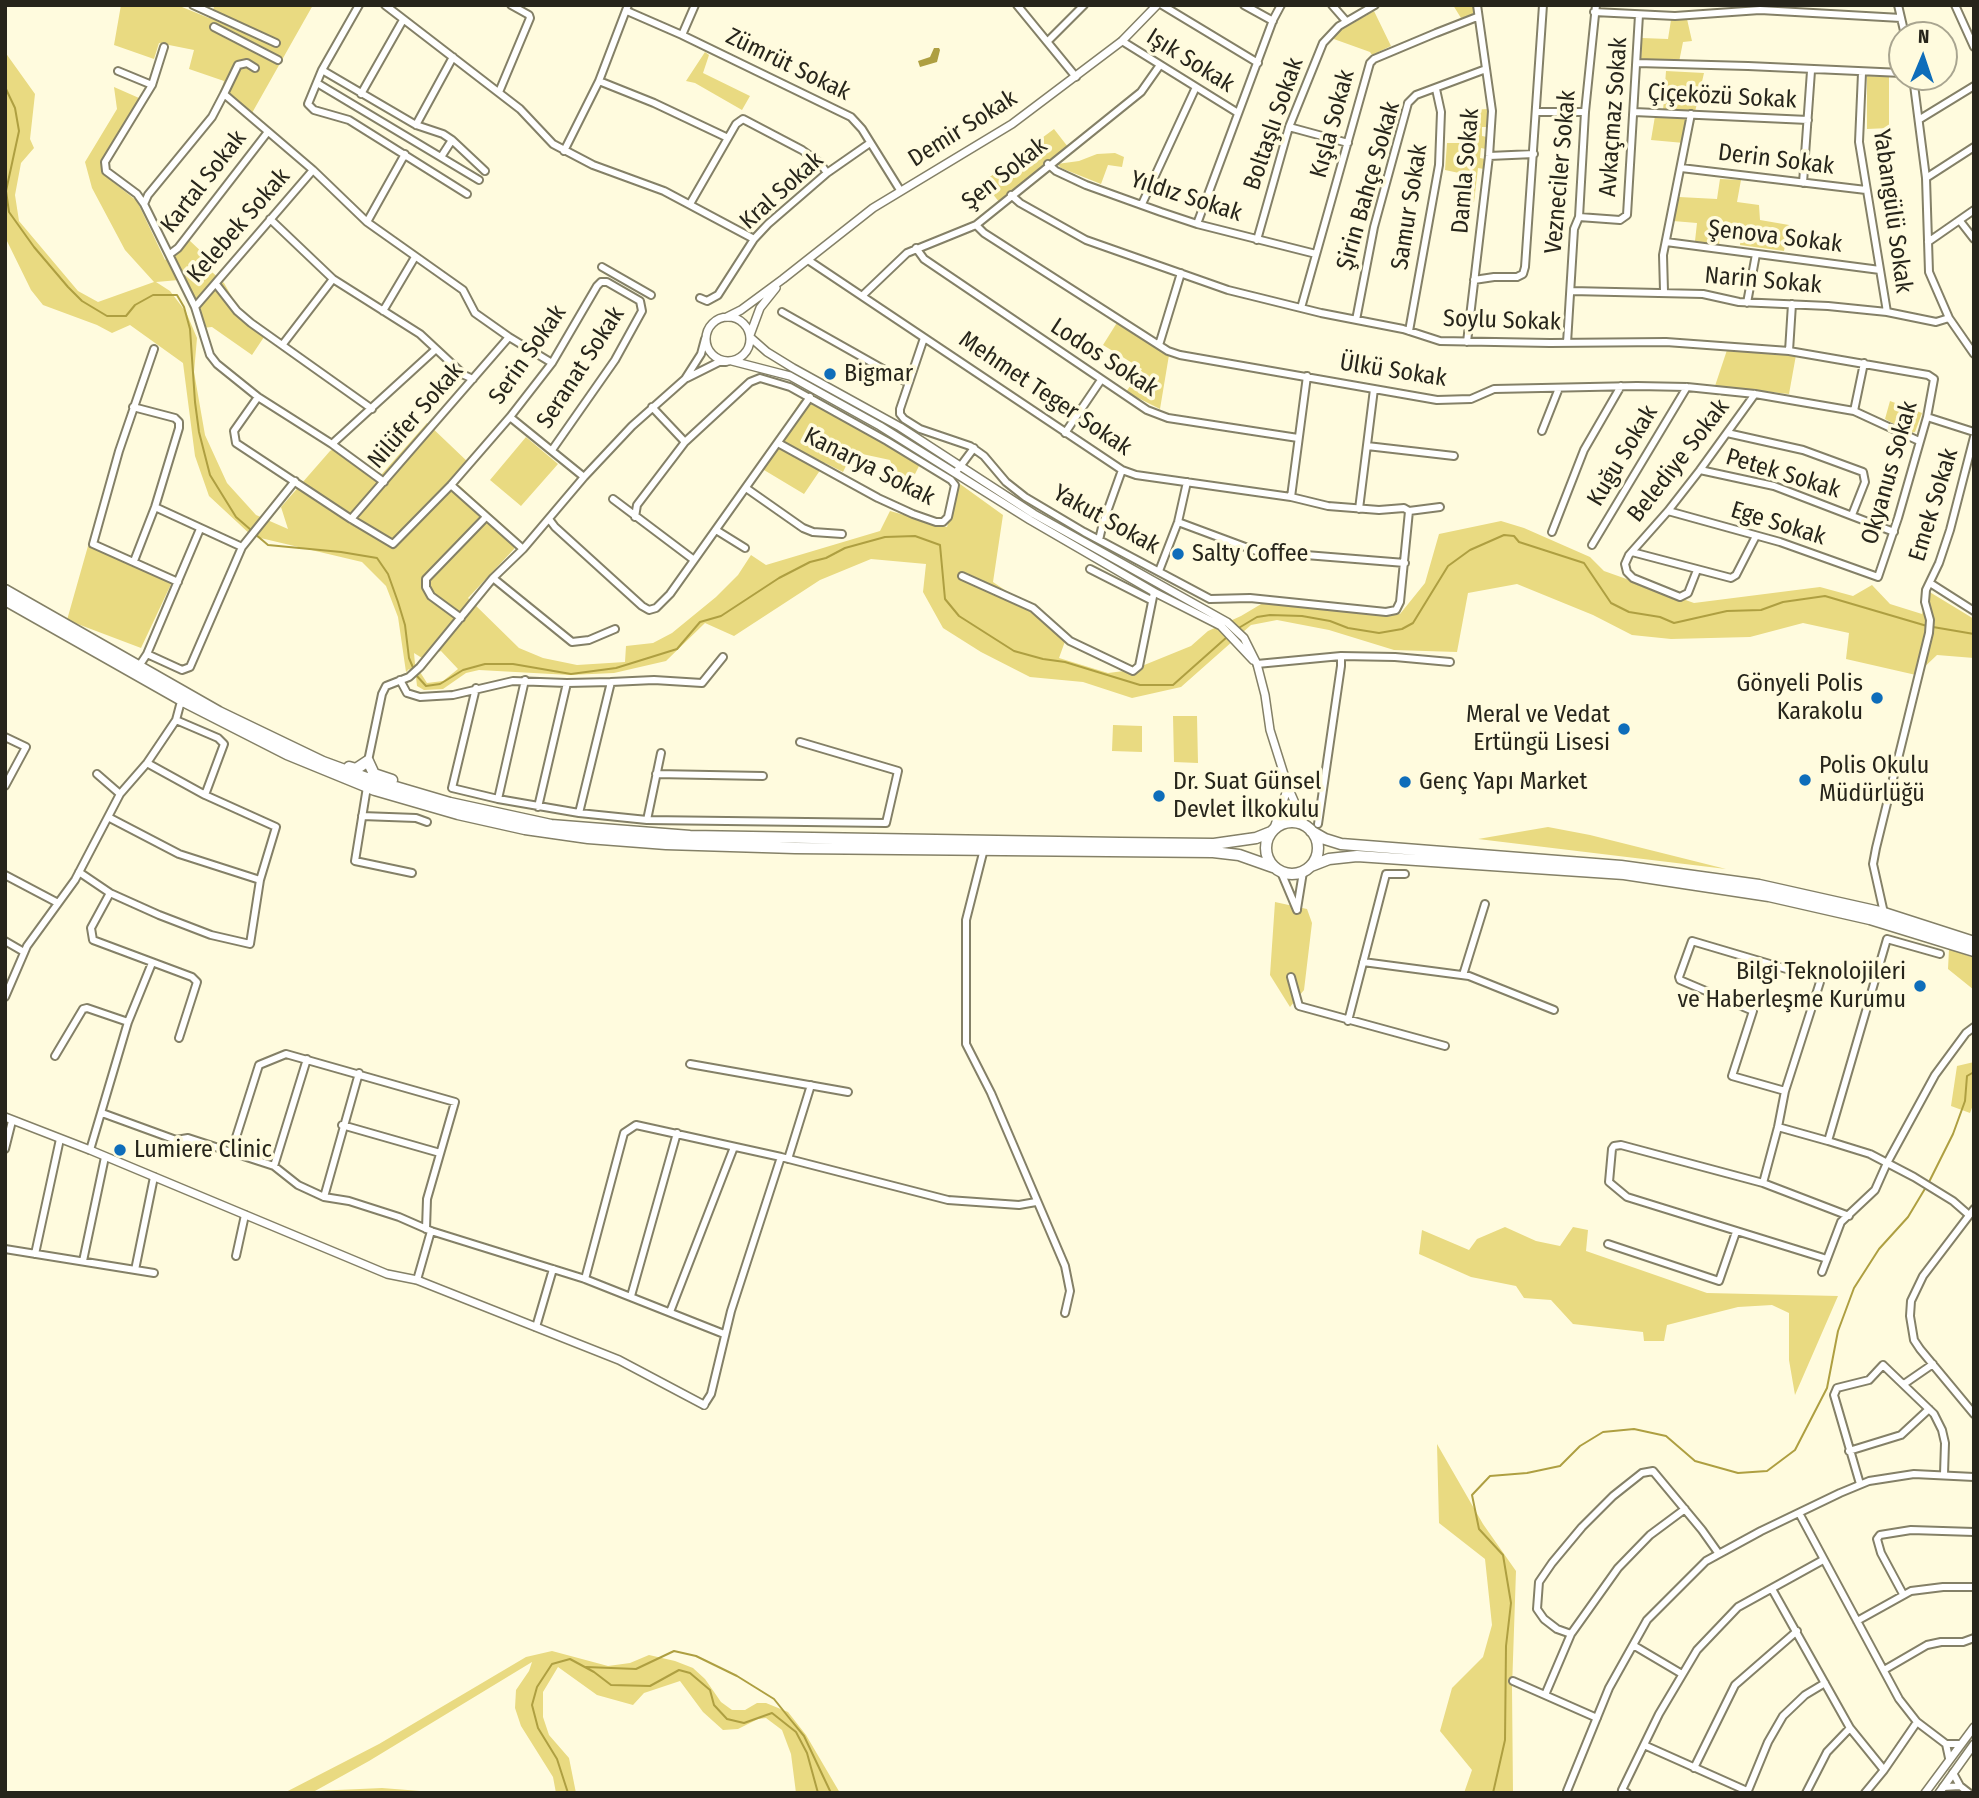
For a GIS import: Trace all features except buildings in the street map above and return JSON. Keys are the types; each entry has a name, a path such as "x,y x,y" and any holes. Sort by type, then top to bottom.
{"highway":[{"path":"5,590 219,712 323,762 450,803 551,825 637,834 704,836 1214,844 1256,838 1289,822 1311,827 1325,839 1364,847 1621,866 1707,877 1803,894 1884,914 1974,942"},
{"path":"5,600 181,700 287,754 367,787 491,822 588,838 666,844 782,848 1213,852 1240,855 1295,875 1329,859 1367,857 1637,876 1733,889 1820,907 1877,921 1974,951"},
{"path":"219,712 345,766 356,769 368,761 374,774 551,825"},
{"path":"1307,869 1317,856 1318,847 1311,827"},
{"path":"1272,830 1267,839 1266,854 1277,870"}],"street":[{"path":"192,5 210,9 276,43"},
{"path":"359,5 322,70 308,104 313,110 349,120 467,194"},
{"path":"385,5 520,109 553,144 593,165 664,191 754,239"},
{"path":"499,92 530,18 511,5"},
{"path":"682,35 695,5"},
{"path":"1048,41 1084,5"},
{"path":"1159,5 1258,63"},
{"name":"Demir Sokak","path":"727,317 783,279 864,214 1005,128 1076,77 1122,41 1159,5"},
{"path":"1244,5 1273,21"},
{"path":"1197,224 1281,5"},
{"path":"1332,5 1346,21"},
{"name":"Boltaşlı Sokak","path":"1257,240 1289,127 1323,43 1346,21 1376,5"},
{"name":"Damla Sokak","path":"1467,342 1489,156 1492,104 1477,5"},
{"path":"1474,280 1517,277 1523,274 1543,5"},
{"path":"1898,5 1902,21"},
{"path":"1955,5 1974,47"},
{"path":"1020,7 1076,77"},
{"path":"565,150 599,81 627,8"},
{"name":"Zümrüt Sokak","path":"627,8 844,112 857,123 900,190"},
{"path":"1595,8 1639,15 1686,16 1760,9 1901,18"},
{"name":"Vezneciler Sokak","path":"1567,343 1574,229 1579,217 1595,8"},
{"name":"Avkaçmaz Sokak","path":"1579,217 1623,219 1627,212 1639,15"},
{"name":"Kışla Sokak","path":"1301,308 1372,61 1477,18"},
{"path":"361,94 403,20"},
{"path":"214,27 278,60"},
{"name":"Işık Sokak","path":"1122,41 1238,113"},
{"path":"164,47 152,85 105,162 106,171 137,194 144,204 195,307 209,355 217,365 258,397 332,444 384,482"},
{"path":"416,125 453,57"},
{"path":"144,204 148,195 212,117 238,65 247,63 256,68"},
{"path":"1637,63 1888,74"},
{"name":"Şen Sokak","path":"862,296 902,257 916,248 976,225 1140,92 1160,65"},
{"name":"Şirin Bahçe Sokak","path":"1356,320 1374,227 1407,107 1413,97 1486,69"},
{"path":"322,70 416,125 443,134 485,171"},
{"path":"118,71 152,85"},
{"path":"1803,183 1811,71"},
{"name":"Yabangülü Sokak","path":"1862,73 1860,142 1888,313"},
{"path":"599,81 654,103 728,138"},
{"path":"317,83 479,180"},
{"path":"1920,119 1974,86"},
{"path":"1142,204 1196,87"},
{"name":"Samur Sokak","path":"1409,331 1438,165 1441,112 1436,89"},
{"path":"1915,91 1926,178 1929,272 1949,318 1974,354"},
{"path":"224,94 313,170 367,222 464,290 475,313 552,363"},
{"path":"1537,112 1585,112"},
{"name":"Çiçeközü Sokak","path":"1634,112 1808,120"},
{"path":"1664,291 1662,264 1691,114"},
{"path":"690,204 739,120 747,120 802,150 820,163 827,173"},
{"path":"1289,127 1348,143"},
{"name":"Kartal Sokak","path":"170,254 178,248 267,133"},
{"path":"441,157 452,140"},
{"name":"Kral Sokak","path":"700,298 707,301 718,295 754,239 768,224 827,173 870,143"},
{"path":"1926,178 1974,147"},
{"path":"367,222 405,154"},
{"path":"1489,156 1534,154"},
{"name":"Yıldız Sokak","path":"1048,164 1056,171 1086,185 1197,224 1316,254"},
{"name":"Derin Sokak","path":"1681,168 1866,190"},
{"name":"Kelebek Sokak","path":"195,307 313,170"},
{"name":"Soylu Sokak","path":"1011,195 1020,203 1086,240 1234,292 1409,331 1440,341 1666,342 1789,351 1932,376"},
{"path":"1928,242 1974,210"},
{"path":"270,219 333,279 419,334 464,375 473,379"},
{"path":"1960,221 1974,239"},
{"name":"Ülkü Sokak","path":"976,225 984,233 1168,351 1180,355 1431,399 1471,399 1494,389 1621,386 1687,387 1755,394 1854,411 1919,441"},
{"name":"Şenova Sokak","path":"1666,242 1880,271"},
{"name":"Lodos Sokak","path":"916,248 924,259 1157,415 1298,438"},
{"path":"1747,303 1756,254"},
{"path":"383,311 415,257"},
{"name":"Mehmet Teger Sokak","path":"808,260 1122,470 1136,475 1291,497 1328,506 1384,510 1404,508 1409,512 1440,507"},
{"path":"602,267 651,295"},
{"path":"1159,345 1181,273"},
{"path":"283,344 333,279"},
{"name":"Demir Sokak","path":"750,336 760,308 783,279"},
{"name":"Serin Sokak","path":"351,519 393,544 451,485 510,417 552,363 601,282 618,288 640,301 642,306"},
{"path":"216,284 237,311 372,409"},
{"name":"Narin Sokak","path":"1571,291 1708,294 1747,303 1792,304 1888,313 1936,322 1949,318"},
{"path":"1789,351 1792,304"},
{"name":"Seranat Sokak","path":"552,450 615,360 642,306"},
{"path":"782,312 908,383"},
{"path":"685,379 701,354 710,326 727,317 739,320 750,336 767,352 900,427 1030,520 1152,596"},
{"path":"368,761 386,686 410,677 420,667 493,578 523,549 584,477 652,407 685,379 719,362 738,359 748,350 750,336"},
{"name":"Nilüfer Sokak","path":"351,519 509,337"},
{"name":"Yakut Sokak","path":"924,338 900,409 904,419 920,429 955,439 974,448 1018,492 1099,540 1213,600 1250,598 1386,612 1396,610 1400,601 1405,563"},
{"path":"705,339 713,356 790,376 959,468 1224,624 1241,641 1257,664 1270,730 1288,786 1311,827"},
{"path":"154,349 133,407 93,544 178,582"},
{"path":"332,444 436,349"},
{"path":"1854,411 1864,363"},
{"path":"1291,497 1307,376"},
{"name":"Okyanus Sokak","path":"1875,578 1881,573 1927,417 1935,384 1932,376"},
{"path":"635,517 637,505 685,442 755,379 790,387 834,411 839,402"},
{"path":"1065,433 1101,380"},
{"path":"1552,532 1584,450 1621,386"},
{"name":"Kuğu Sokak","path":"1592,545 1687,387"},
{"path":"1542,431 1559,388"},
{"path":"1359,509 1374,389"},
{"name":"Belediye Sokak","path":"1632,552 1700,470 1755,394"},
{"path":"258,397 234,431 236,443 351,519"},
{"path":"549,519 642,606 649,610 656,608 670,594 810,397"},
{"path":"133,407 175,418 179,428 155,507 134,561"},
{"path":"652,407 685,442"},
{"name":"Kanarya Sokak","path":"778,443 878,498 913,514 943,522 948,517 955,485 834,411"},
{"path":"510,417 584,477"},
{"path":"1927,417 1974,432"},
{"path":"1727,433 1803,450 1863,472 1865,482 1852,515"},
{"name":"Emek Sokak","path":"1884,914 1873,864 1929,633 1930,620 1925,597 1950,530 1974,437"},
{"path":"1367,446 1454,456"},
{"path":"959,468 974,448"},
{"path":"1099,540 1122,470"},
{"name":"Petek Sokak","path":"1700,470 1774,486 1894,532"},
{"path":"148,654 183,670 190,667 244,545 295,481"},
{"path":"1158,571 1178,522 1187,482"},
{"path":"451,485 523,549"},
{"path":"746,488 803,528 813,532 842,534"},
{"path":"613,499 694,560"},
{"path":"155,507 200,529 244,545"},
{"name":"Ege Sokak","path":"1668,511 1780,542 1875,578"},
{"path":"1178,522 1256,551 1405,563 1409,512"},
{"path":"461,618 431,596 426,587 426,579 486,517"},
{"path":"139,666 148,654 200,529"},
{"path":"716,530 745,548"},
{"path":"1697,570 1688,593 1683,597 1642,583 1629,575 1625,564 1632,552 1734,578 1756,536"},
{"path":"1090,569 1224,624"},
{"path":"962,576 1034,608 1070,641 1133,671 1139,666 1152,596"},
{"path":"493,578 572,642 589,640 615,629"},
{"path":"1930,583 1974,611"},
{"path":"1257,664 1341,656 1450,662"},
{"path":"1311,827 1341,656"},
{"path":"400,680 407,693 420,697 453,695 476,688 525,680 567,683 654,680 702,683 723,657"},
{"path":"498,799 525,680"},
{"path":"579,813 611,682"},
{"path":"538,807 567,683"},
{"path":"476,688 452,788 538,807 647,820 886,823 898,771 800,742"},
{"path":"5,997 24,952 79,873 120,794 147,763 176,720 181,700"},
{"path":"176,720 218,738 224,744 205,795"},
{"path":"5,737 26,747 5,786"},
{"path":"647,820 661,753"},
{"path":"79,873 110,893 211,935 249,944 260,880 276,827 205,795 147,763"},
{"path":"96,774 120,794"},
{"path":"656,774 763,776"},
{"path":"1272,830 1288,786"},
{"path":"367,787 355,861 412,873"},
{"path":"362,816 416,818 426,822"},
{"path":"108,817 179,854 260,880"},
{"path":"984,849 966,920 965,1044 990,1093 1065,1266 1070,1291 1065,1313"},
{"path":"1277,870 1297,910 1307,869"},
{"path":"1348,1021 1386,874 1405,874"},
{"path":"5,875 58,903"},
{"path":"110,893 91,928 92,939 192,977 197,982 179,1038"},
{"path":"1463,975 1485,904"},
{"path":"1828,1141 1887,939 1940,954"},
{"path":"5,941 24,952"},
{"path":"1763,1183 1785,1091 1820,984 1819,980 1692,942 1679,977 1680,981 1753,1011 1732,1076 1785,1091"},
{"path":"1363,962 1463,975 1555,1010"},
{"path":"90,1150 128,1022 152,963"},
{"path":"1291,977 1299,1006 1445,1046"},
{"path":"55,1056 83,1009 128,1022"},
{"path":"1822,1272 1841,1222 1875,1191 1887,1163 1935,1075 1966,1033 1974,1027"},
{"path":"52,1044 60,1047"},
{"path":"231,1153 260,1065 286,1054 455,1102 427,1199 429,1230 417,1280"},
{"path":"274,1166 307,1059"},
{"path":"690,1064 848,1092"},
{"path":"324,1197 342,1125 359,1073"},
{"path":"5,1149 9,1119 90,1150 387,1275 417,1280 619,1360 704,1405 710,1394 724,1334 811,1085"},
{"path":"102,1113 176,1140 188,1138 274,1166 298,1185 324,1197 349,1201 429,1230 585,1279 724,1334"},
{"path":"342,1125 440,1153"},
{"path":"585,1279 624,1133 636,1125 785,1158 948,1200 1018,1205 1036,1202"},
{"path":"1778,1127 1870,1154 1972,1212 1923,1276 1911,1301 1911,1328 1914,1340 1974,1415"},
{"path":"631,1296 677,1133"},
{"path":"35,1254 60,1139"},
{"path":"1827,1259 1627,1198 1609,1182 1612,1149 1617,1144 1763,1183 1849,1216"},
{"path":"670,1312 734,1147"},
{"path":"83,1261 105,1157"},
{"path":"135,1270 154,1177"},
{"path":"236,1256 245,1215"},
{"path":"1608,1244 1719,1281 1737,1231"},
{"path":"5,1249 154,1273"},
{"path":"536,1327 553,1269"},
{"path":"1904,1384 1933,1364"},
{"path":"1860,1484 1834,1395 1837,1388 1864,1382 1883,1365 1929,1409 1942,1430 1945,1443 1944,1474"},
{"path":"1968,1407 1974,1401"},
{"path":"1849,1451 1901,1435 1929,1409"},
{"path":"1571,1634 1557,1629 1544,1619 1537,1609 1539,1582 1582,1527 1613,1496 1642,1473 1653,1471 1719,1554"},
{"path":"1567,1790 1609,1688 1647,1620 1706,1561 1860,1484 1896,1476 1944,1474 1974,1477"},
{"path":"1545,1695 1571,1634 1618,1567 1650,1535 1685,1508"},
{"path":"1799,1513 1894,1690 1917,1722 1946,1744 1950,1758"},
{"path":"1903,1594 1877,1543 1880,1535 1911,1530 1974,1532"},
{"path":"1627,1793 1622,1790 1644,1745 1697,1650 1738,1607 1823,1560"},
{"path":"1857,1621 1903,1594 1924,1588 1974,1587"},
{"path":"1772,1589 1850,1728 1884,1770"},
{"path":"1694,1768 1735,1685 1797,1631"},
{"path":"1884,1670 1927,1645 1964,1642 1974,1638"},
{"path":"1633,1645 1682,1674"},
{"path":"1513,1681 1597,1718"},
{"path":"1644,1745 1747,1792 1768,1742 1783,1716 1805,1695 1825,1683"},
{"path":"1866,1793 1917,1722"},
{"path":"1925,1793 1974,1727"},
{"path":"1806,1793 1827,1752 1850,1728"},
{"path":"1946,1744 1959,1744"},
{"path":"1941,1790 1974,1744"},
{"path":"1953,1773 1959,1786 1969,1793"},
{"path":"1941,1790 1959,1786"}],"shaded area":[{"path":"121,5 177,5 209,18 215,5 313,5 252,113 222,88 224,81 189,69 194,50 159,43 154,59 114,45"},
{"path":"1453,5 1474,5 1474,12 1461,18"},
{"path":"1374,11 1391,46 1372,55 1331,38 1341,30"},
{"path":"1687,19 1692,41 1683,42 1679,62 1641,59 1642,38 1668,39 1671,20"},
{"path":"934,48 940,50 937,62 920,67 918,61 930,57"},
{"path":"5,52 35,94 30,139 34,148 21,163 15,195 19,221 78,291 98,302 154,282 125,250 92,188 85,162 117,109 114,87 139,98 101,167 113,182 137,201 165,260 189,240 205,255 200,261 224,283 240,311 268,331 252,355 212,327 201,328 179,280 156,282 170,291 186,312 197,338 194,372 205,435 227,483 256,515 288,529 281,507 330,451 338,446 381,475 427,423 470,464 452,479 519,539 514,549 468,598 519,648 543,658 577,665 625,662 626,646 653,643 672,633 716,597 738,575 751,555 766,565 880,531 890,511 947,527 960,484 1003,515 993,582 1068,633 1059,658 1108,673 1132,670 1191,646 1208,631 1273,597 1400,614 1425,583 1439,534 1501,521 1524,528 1590,557 1604,571 1694,603 1820,587 1853,596 1872,585 1890,604 1922,614 1928,591 1974,619 1974,658 1937,655 1916,675 1846,659 1849,633 1803,623 1750,637 1671,639 1632,635 1593,615 1517,584 1468,593 1457,652 1394,650 1329,630 1277,620 1251,625 1181,687 1132,698 1083,682 1030,677 981,652 943,628 923,592 926,564 871,559 820,580 734,636 705,623 666,661 614,673 570,675 479,670 466,673 443,689 424,690 417,686 416,677 409,669 406,672 398,617 386,586 362,562 252,536 209,496 195,456 183,363 130,325 112,333 43,305 31,290 5,237","holes":["441,651 458,669 443,681 427,683 415,664 414,653 422,658"]},
{"path":"705,52 709,55 703,73 750,96 742,110 695,83 686,81"},
{"path":"1666,71 1704,73 1695,112 1663,111"},
{"path":"1867,76 1888,77 1889,128 1867,129"},
{"path":"1489,109 1489,127 1482,127 1482,136 1487,137 1486,149 1481,148 1480,158 1485,159 1484,169 1478,168 1474,202 1456,200 1459,173 1445,170 1447,143 1467,143 1467,110"},
{"path":"1655,116 1687,119 1684,143 1651,140"},
{"path":"1054,129 1068,147 1000,203 983,182"},
{"path":"1115,153 1124,157 1122,167 1108,165 1101,184 1057,164 1079,161 1097,154"},
{"path":"1720,179 1741,180 1737,202 1759,205 1760,220 1789,225 1784,251 1740,245 1742,227 1720,226 1719,247 1695,241 1697,223 1673,221 1679,197 1717,199"},
{"path":"1118,321 1169,355 1160,409 1126,392 1142,369 1103,345"},
{"path":"1727,350 1796,355 1789,394 1715,386"},
{"path":"801,400 835,414 920,464 907,490 901,486 890,460 853,452 843,472 825,463 804,494 759,467"},
{"path":"1890,401 1922,413 1915,432 1910,433 1885,419"},
{"path":"526,437 558,464 521,506 490,480"},
{"path":"88,546 173,580 141,648 67,620"},
{"path":"1173,716 1197,716 1198,763 1174,762"},
{"path":"1113,725 1142,726 1142,752 1112,751"},
{"path":"1548,827 1590,835 1726,869 1478,839"},
{"path":"1275,902 1307,909 1312,923 1304,990 1290,1007 1270,975"},
{"path":"1949,949 1974,958 1974,990 1948,969"},
{"path":"1974,1062 1974,1102 1970,1113 1951,1106 1957,1066"},
{"path":"1505,1227 1536,1241 1560,1246 1573,1227 1588,1230 1586,1251 1707,1293 1838,1296 1795,1395 1789,1360 1789,1313 1772,1305 1738,1307 1667,1325 1664,1341 1644,1341 1643,1332 1573,1324 1551,1300 1524,1298 1516,1286 1471,1277 1419,1254 1422,1230 1469,1250 1477,1239"},
{"path":"1437,1444 1483,1524 1516,1571 1512,1688 1513,1793 1464,1793 1472,1770 1440,1731 1452,1688 1483,1657 1492,1625 1485,1559 1439,1523"},
{"path":"552,1651 608,1666 630,1663 649,1655 675,1661 693,1668 705,1679 721,1702 732,1710 745,1710 757,1703 766,1703 788,1712 806,1735 840,1793 796,1793 791,1754 782,1730 766,1718 738,1729 723,1730 703,1712 680,1681 644,1693 633,1705 597,1695 558,1667 543,1692 543,1717 549,1735 569,1758 576,1793 556,1793 553,1777 521,1726 515,1708 516,1690 532,1662 315,1791 382,1788 446,1793 284,1793 379,1744 526,1657"}],"waterway":[{"path":"5,87 15,108 19,131 6,191 9,212 68,287 82,301 107,316 126,316 135,305 153,295 177,295 184,307 190,329 199,432 210,475 236,517 251,530"},
{"path":"255,534 268,545 377,558 388,574 398,602 405,625 409,658 414,670"},
{"path":"1237,629 1257,617 1270,615 1302,616 1379,633 1402,629 1413,623 1448,566 1470,550 1504,535 1514,536 1519,542 1584,563 1611,603 1629,612 1660,617 1674,623 1727,611 1761,610 1783,602 1825,596 1927,626"},
{"path":"416,675 426,686 440,684 463,670 485,664 513,664 571,674 616,668 677,649 700,622 721,616 779,578 810,562 826,558 845,548 885,537 915,536 940,545 945,599 959,616 1014,651 1065,662 1140,685 1173,685 1227,637"},
{"path":"1933,627 1974,634"},
{"path":"1929,1182 1953,1134 1965,1101 1967,1076 1974,1072"},
{"path":"1493,1793 1505,1740 1506,1646 1511,1603 1503,1555 1479,1529 1472,1495 1490,1476 1527,1473 1560,1466 1580,1446 1603,1432 1634,1429 1666,1436 1695,1461 1738,1473 1767,1471 1795,1450 1827,1388 1838,1331 1854,1288 1879,1249 1908,1217 1926,1187"},
{"path":"586,1667 636,1669 674,1651 696,1656 737,1676 774,1699 804,1736 831,1793"},
{"path":"568,1793 557,1759 538,1728 532,1705 537,1687 552,1664 570,1659 611,1685 650,1686 679,1670 690,1673 710,1690 714,1705 727,1719 744,1723 772,1713 796,1732 807,1753 818,1793"}],"place":[{"name":"Bigmar","path":"830,374"},
{"name":"Salty Coffee","path":"1178,554"},
{"name":"Gönyeli Polis Karakolu","path":"1877,698"},
{"name":"Meral ve Vedat Ertüngü Lisesi","path":"1624,729"},
{"name":"Polis Okulu Müdürlüğü","path":"1805,780"},
{"name":"Genç Yapı Market","path":"1405,782"},
{"name":"Dr. Suat Günsel Devlet İlkokulu","path":"1159,796"},
{"name":"Bilgi Teknolojileri ve Haberleşme Kurumu","path":"1920,986"},
{"name":"Lumiere Clinic","path":"120,1150"}]}
